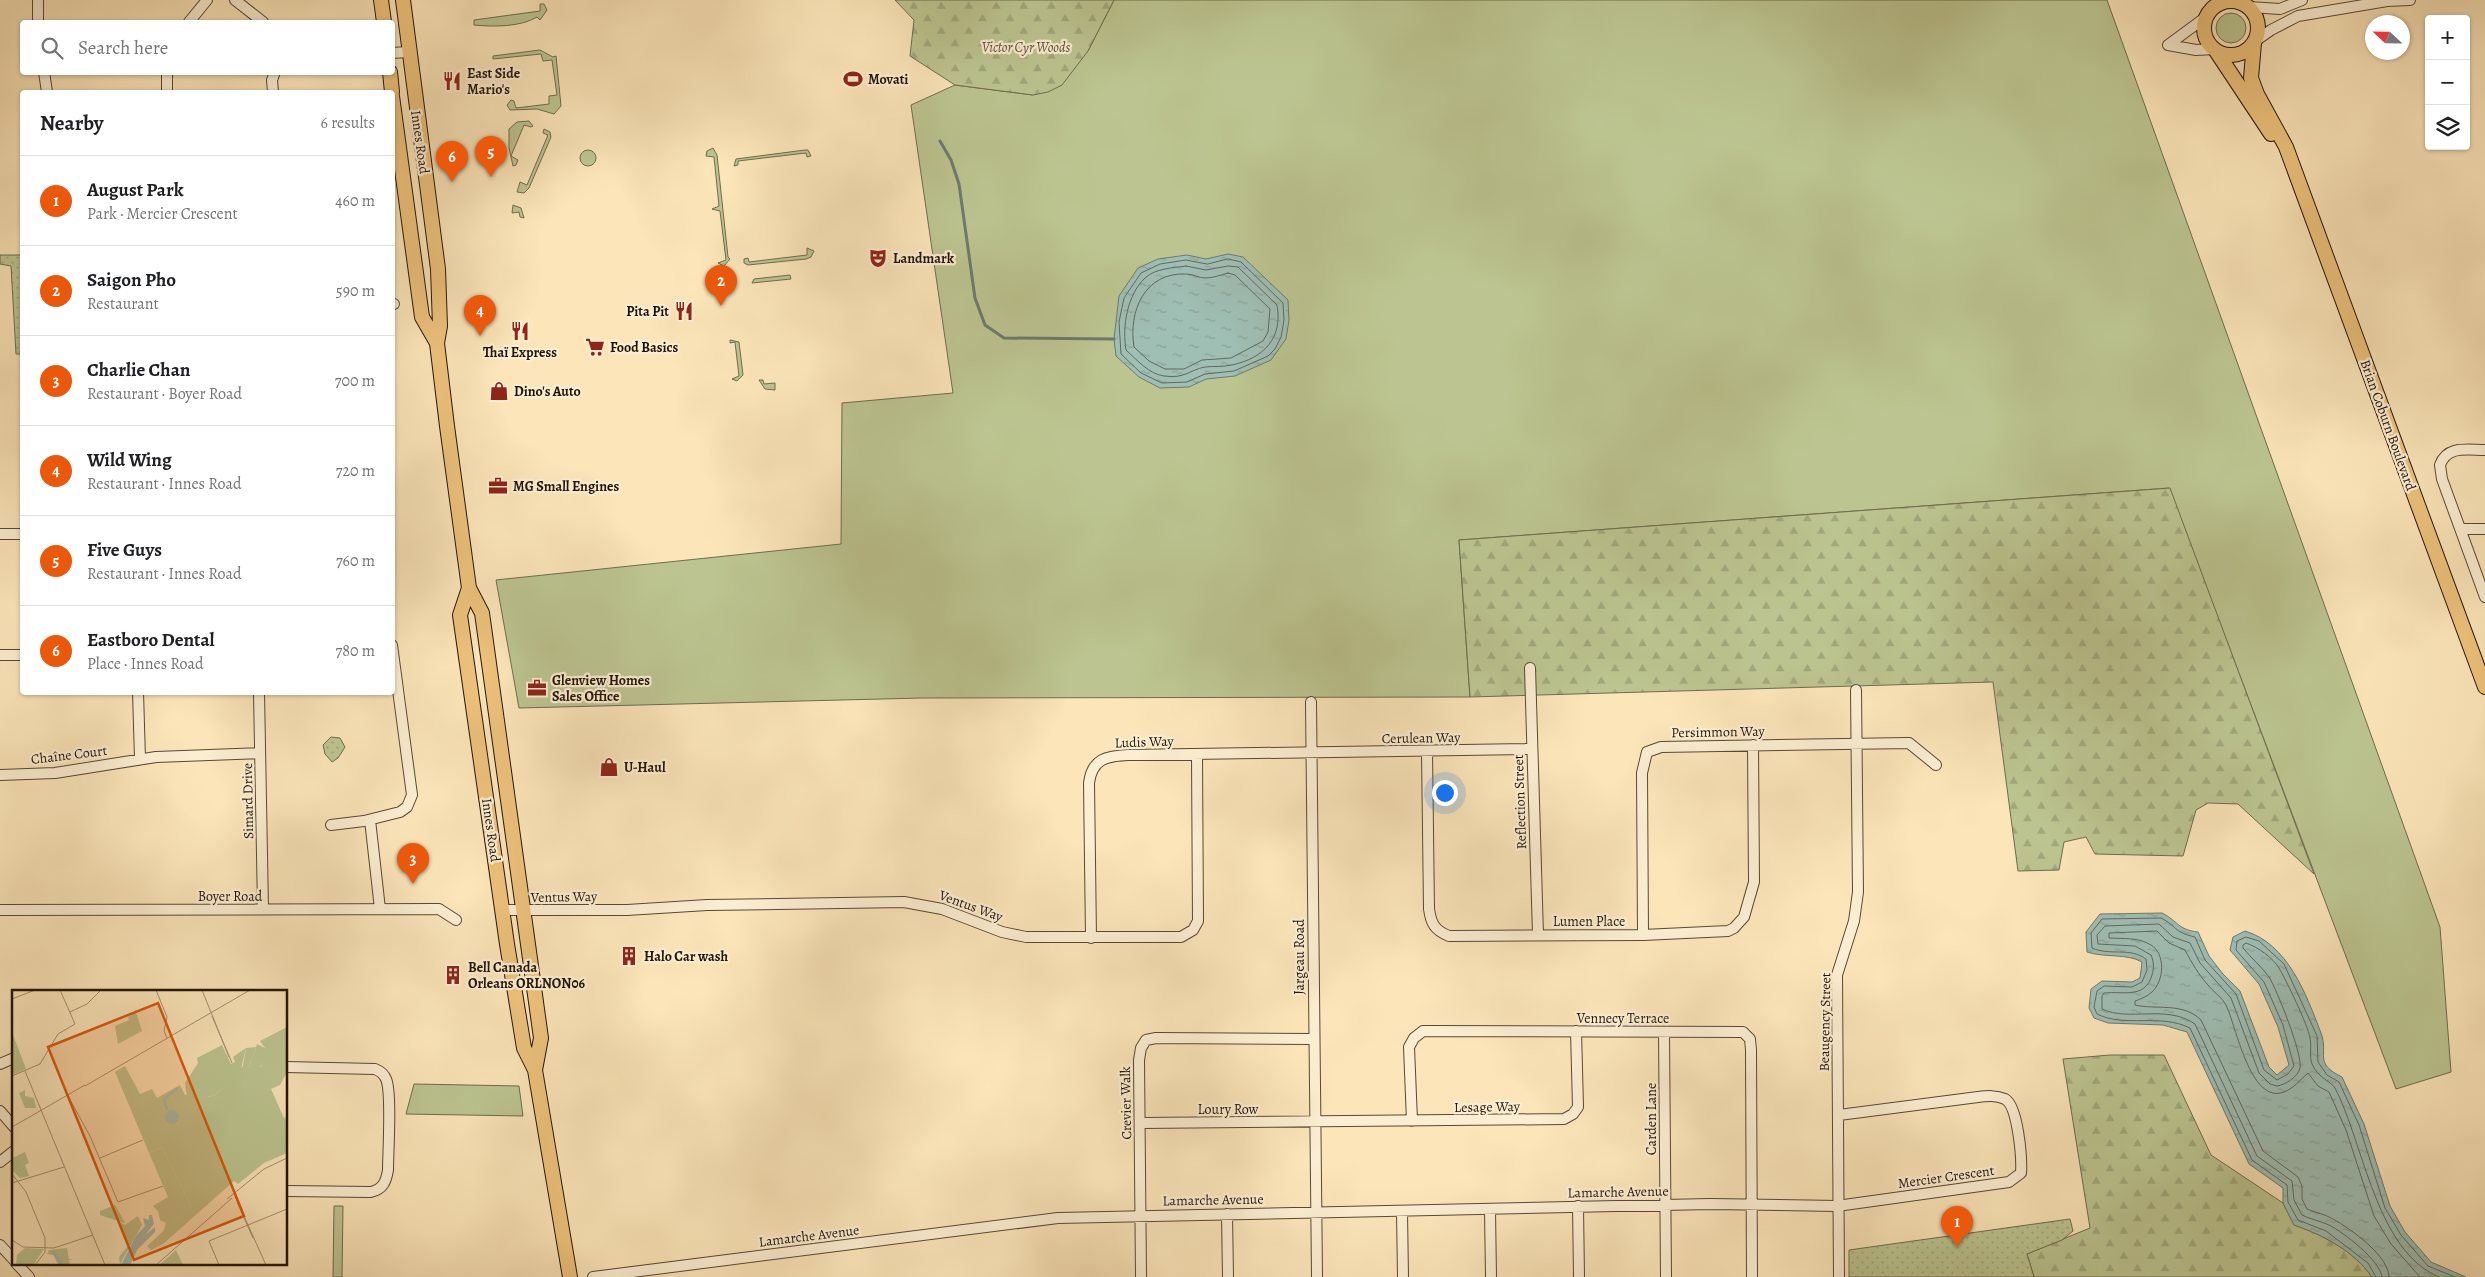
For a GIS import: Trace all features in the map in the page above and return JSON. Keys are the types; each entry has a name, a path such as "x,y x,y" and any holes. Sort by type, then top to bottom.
{"main road":[{"path":"381,0 384,20"},
{"name":"Innes Road","path":"403,0 408,52 438,269 440,326 437,344 469,588 482,613 541,1038 536,1070 570,1277"},
{"path":"2231,0 2246,4 2258,22 2258,32 2254,42 2241,53 2233,55 2216,50 2204,33 2209,10 2231,0"},
{"name":"Brian Coburn Boulevard","path":"2254,42 2251,78 2257,94 2280,133 2292,163 2485,687"},
{"name":"Brian Coburn Boulevard","path":"2216,50 2292,163"},
{"path":"390,75 392,90"},
{"name":"Innes Road","path":"395,118 422,317 437,344"},
{"name":"Innes Road","path":"469,588 460,615 502,910 524,1048 536,1070"}],"street":[{"path":"38,0 38,20"},
{"path":"191,20 207,0"},
{"path":"235,0 260,20"},
{"path":"2246,4 2280,9 2302,0"},
{"path":"2254,42 2271,30 2298,16 2387,1 2410,0"},
{"path":"2209,10 2168,45 2196,50 2216,50"},
{"path":"395,53 408,52"},
{"path":"44,75 47,90"},
{"path":"167,75 167,90"},
{"path":"273,90 272,80 274,75"},
{"path":"2485,450 2456,450 2448,453 2442,459 2440,472 2485,597"},
{"path":"2461,530 2485,529"},
{"path":"0,534 20,534"},
{"path":"0,655 20,655"},
{"path":"331,825 370,820 400,812 407,807 412,795 395,668"},
{"name":"Reflection Street","path":"1530,668 1538,934"},
{"name":"Beaugency Street","path":"1839,1277 1837,975 1856,909 1856,690"},
{"path":"138,695 140,759"},
{"name":"Simard Drive","path":"258,695 263,909"},
{"name":"Jargeau Road","path":"1310,702 1312,1039 1316,1122 1317,1277"},
{"name":"Persimmon Way","path":"1643,935 1642,773 1647,752 1661,747 1909,743 1936,765"},
{"name":"Lumen Place","path":"1427,752 1429,909 1430,921 1434,928 1448,936 1538,934 1643,935 1728,931 1740,924 1744,917 1754,882 1753,745"},
{"name":"Cerulean Way","path":"1310,753 1427,752 1532,748"},
{"name":"Chaîne Court","path":"0,774 55,773 140,759 260,753"},
{"name":"Ludis Way","path":"1091,938 1089,787 1094,765 1102,758 1117,756 1310,753"},
{"name":"Ventus Way","path":"502,910 522,912 627,910 707,905 904,902 947,910 1013,935 1039,938 1173,938 1188,934 1195,927 1198,912 1197,755"},
{"path":"370,820 380,909"},
{"name":"Boyer Road","path":"0,910 439,909 456,920"},
{"name":"Vennecy Terrace","path":"1412,1121 1409,1047 1414,1038 1423,1031 1664,1032 1732,1030 1743,1032 1750,1039 1752,1204"},
{"name":"Lesage Way","path":"1316,1122 1564,1120 1573,1114 1578,1107 1576,1031"},
{"name":"Carden Lane","path":"1664,1032 1666,1277"},
{"name":"Crevier Walk","path":"1141,1277 1139,1060 1141,1048 1146,1040 1156,1038 1312,1039"},
{"path":"0,1064 12,1059"},
{"path":"288,1066 369,1068 381,1072 388,1082 388,1170 383,1186 371,1192 288,1191"},
{"name":"Mercier Crescent","path":"1838,1206 2010,1182 2021,1173 2022,1159 2012,1105 2005,1099 1994,1096 1839,1115"},
{"path":"0,1111 12,1125"},
{"name":"Loury Row","path":"1140,1123 1316,1122"},
{"path":"0,1162 12,1153"},
{"path":"1752,1204 1752,1277"},
{"name":"Lamarche Avenue","path":"593,1277 1036,1220 1141,1215 1402,1212 1578,1206 1752,1204 1838,1206"},
{"path":"1578,1206 1579,1277"},
{"path":"1490,1210 1491,1277"},
{"path":"1402,1212 1403,1277"},
{"path":"1227,1214 1228,1277"},
{"path":"0,1245 12,1258"},
{"path":"17,1264 29,1277"}],"green space":[{"name":"Victor Cyr Woods","path":"895,0 1114,0 1088,51 1062,85 1048,92 1033,95 955,85 910,56 914,20"},
{"path":"1114,0 2107,0 2440,927 2451,1072 2396,1089 2169,488 1459,540 1470,697 922,698 519,708 496,580 841,544 842,403 953,393 911,105 955,85 1033,95 1088,51"},
{"path":"540,4 544,4 547,10 540,20 537,17 523,23 498,26 474,25 474,20 540,11"},
{"path":"2231,13 2242,17 2246,28 2242,39 2231,43 2220,39 2216,28 2220,17"},
{"path":"540,50 553,57 556,56 561,106 554,114 537,109 510,110 507,105 511,100 514,101 516,108 549,104 549,96 557,95 552,60 543,61 541,54 493,59 493,56"},
{"path":"529,121 533,126 524,125 511,156 518,160 516,165 513,166 509,148 509,129 517,122"},
{"path":"544,129 550,132 551,137 529,188 524,193 517,192 520,182 527,185 548,135 543,133"},
{"path":"713,148 717,155 728,257 730,259 724,266 718,263 726,260 720,211 712,209 719,206 714,157 706,156 707,151"},
{"path":"585,150 591,150 596,155 594,164 585,166 580,161 580,155"},
{"path":"808,150 811,156 807,157 806,153 738,161 738,165 734,166 736,159"},
{"path":"513,205 521,208 524,218 520,217 519,212 512,213"},
{"path":"807,248 814,251 811,257 806,259 748,265 744,263 744,259 748,258 749,262 807,255"},
{"path":"0,255 20,255 20,354 16,354 11,266 0,264"},
{"path":"790,275 791,279 752,283 754,279"},
{"path":"730,340 739,342 743,375 737,381 732,379 739,376 735,342 730,343"},
{"path":"759,380 763,380 764,384 775,383 775,390 765,389"},
{"path":"2170,488 2314,874 2238,804 2208,803 2196,810 2183,856 2095,854 2086,837 2064,842 2059,870 2018,871 1993,682 1470,697 1459,540"},
{"path":"331,737 340,738 345,747 338,758 332,762 325,754 323,745"},
{"path":"2110,1055 2164,1055 2211,1155 2283,1203 2294,1225 2337,1245 2356,1259 2372,1277 2034,1277 2027,1254 2090,1228 2063,1059"},
{"path":"414,1084 519,1086 523,1116 406,1114"},
{"path":"334,1206 343,1206 342,1277 333,1277"},
{"path":"2070,1219 2073,1231 2062,1240 2027,1254 2034,1277 1849,1277 1849,1250"}],"water":[{"path":"1228,254 1243,257 1288,300 1289,320 1286,339 1271,360 1235,376 1206,379 1189,387 1160,388 1139,377 1116,356 1114,339 1119,296 1138,268 1158,259 1187,255 1206,259"},
{"path":"2162,913 2182,927 2198,932 2209,956 2240,991 2269,1067 2277,1075 2289,1065 2278,1027 2259,984 2230,950 2233,937 2245,931 2273,947 2284,959 2294,972 2309,1002 2321,1033 2325,1063 2333,1072 2342,1077 2364,1124 2390,1206 2405,1232 2431,1262 2466,1277 2372,1277 2356,1259 2337,1245 2294,1225 2283,1203 2283,1188 2249,1164 2187,1032 2163,1025 2108,1023 2094,1018 2089,1008 2091,989 2102,981 2132,982 2140,978 2142,962 2129,957 2087,952 2086,932 2100,914"}],"waterway":[{"path":"940,141 951,160 959,184 975,298 985,325 1004,338 1114,339"}],"place":[{"name":"Movati","path":"853,79"},
{"name":"East Side Mario's","path":"452,81"},
{"name":"Five Guys","path":"491,177"},
{"name":"Eastboro Dental","path":"452,182"},
{"name":"Landmark","path":"878,258"},
{"name":"Saigon Pho","path":"721,306"},
{"name":"Pita Pit","path":"684,311"},
{"name":"Thaï Express","path":"520,331"},
{"name":"Wild Wing","path":"480,336"},
{"name":"Food Basics","path":"595,347"},
{"name":"Dino's Auto","path":"499,391"},
{"name":"MG Small Engines","path":"498,486"},
{"name":"Glenview Homes Sales Office","path":"537,688"},
{"name":"U-Haul","path":"609,767"},
{"name":"Charlie Chan","path":"413,884"},
{"name":"Halo Car wash","path":"629,956"},
{"name":"Bell Canada Orleans ORLNON06","path":"453,975"},
{"name":"August Park","path":"1957,1247"}]}
